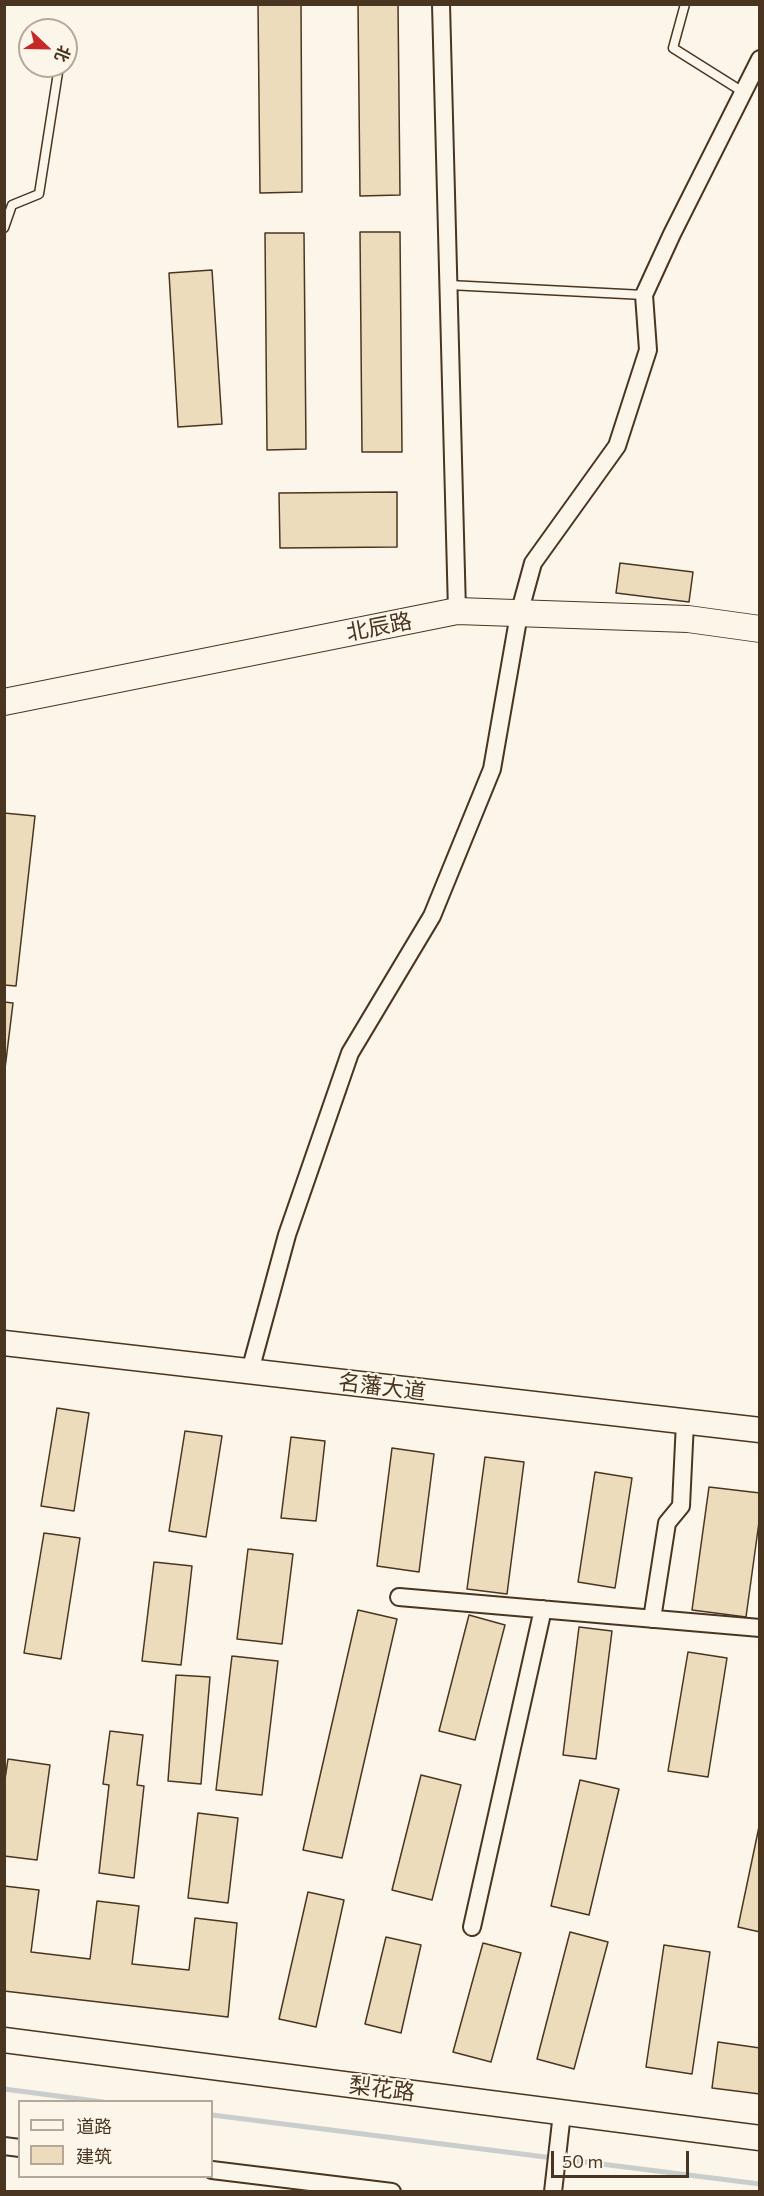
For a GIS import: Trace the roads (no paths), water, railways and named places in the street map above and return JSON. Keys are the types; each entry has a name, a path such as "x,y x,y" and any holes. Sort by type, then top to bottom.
{"main road":[{"name":"北辰路","path":"4,702 457,611 688,619 759,629"},
{"name":"名藩大道","path":"4,1343 686,1422 758,1426"},
{"name":"梨花路","path":"4,2040 759,2138"}],"street":[{"path":"441,4 457,611"},
{"path":"249,1371 287,1235 350,1053 432,916 492,769 519,614 533,563 617,446 648,350 644,295 759,59"},
{"path":"652,1618 666,1523 681,1506 686,1422"},
{"path":"399,1597 759,1628"},
{"path":"472,1927 543,1609"},
{"path":"553,2192 562,2113"},
{"path":"213,2170 392,2192"}],"lane":[{"path":"686,4 673,48 743,92"},
{"path":"4,228 12,205 39,194 57,78"},
{"path":"449,285 644,295"}],"waterway":[{"path":"4,2089 88,2100"},
{"path":"213,2115 760,2184"}]}
